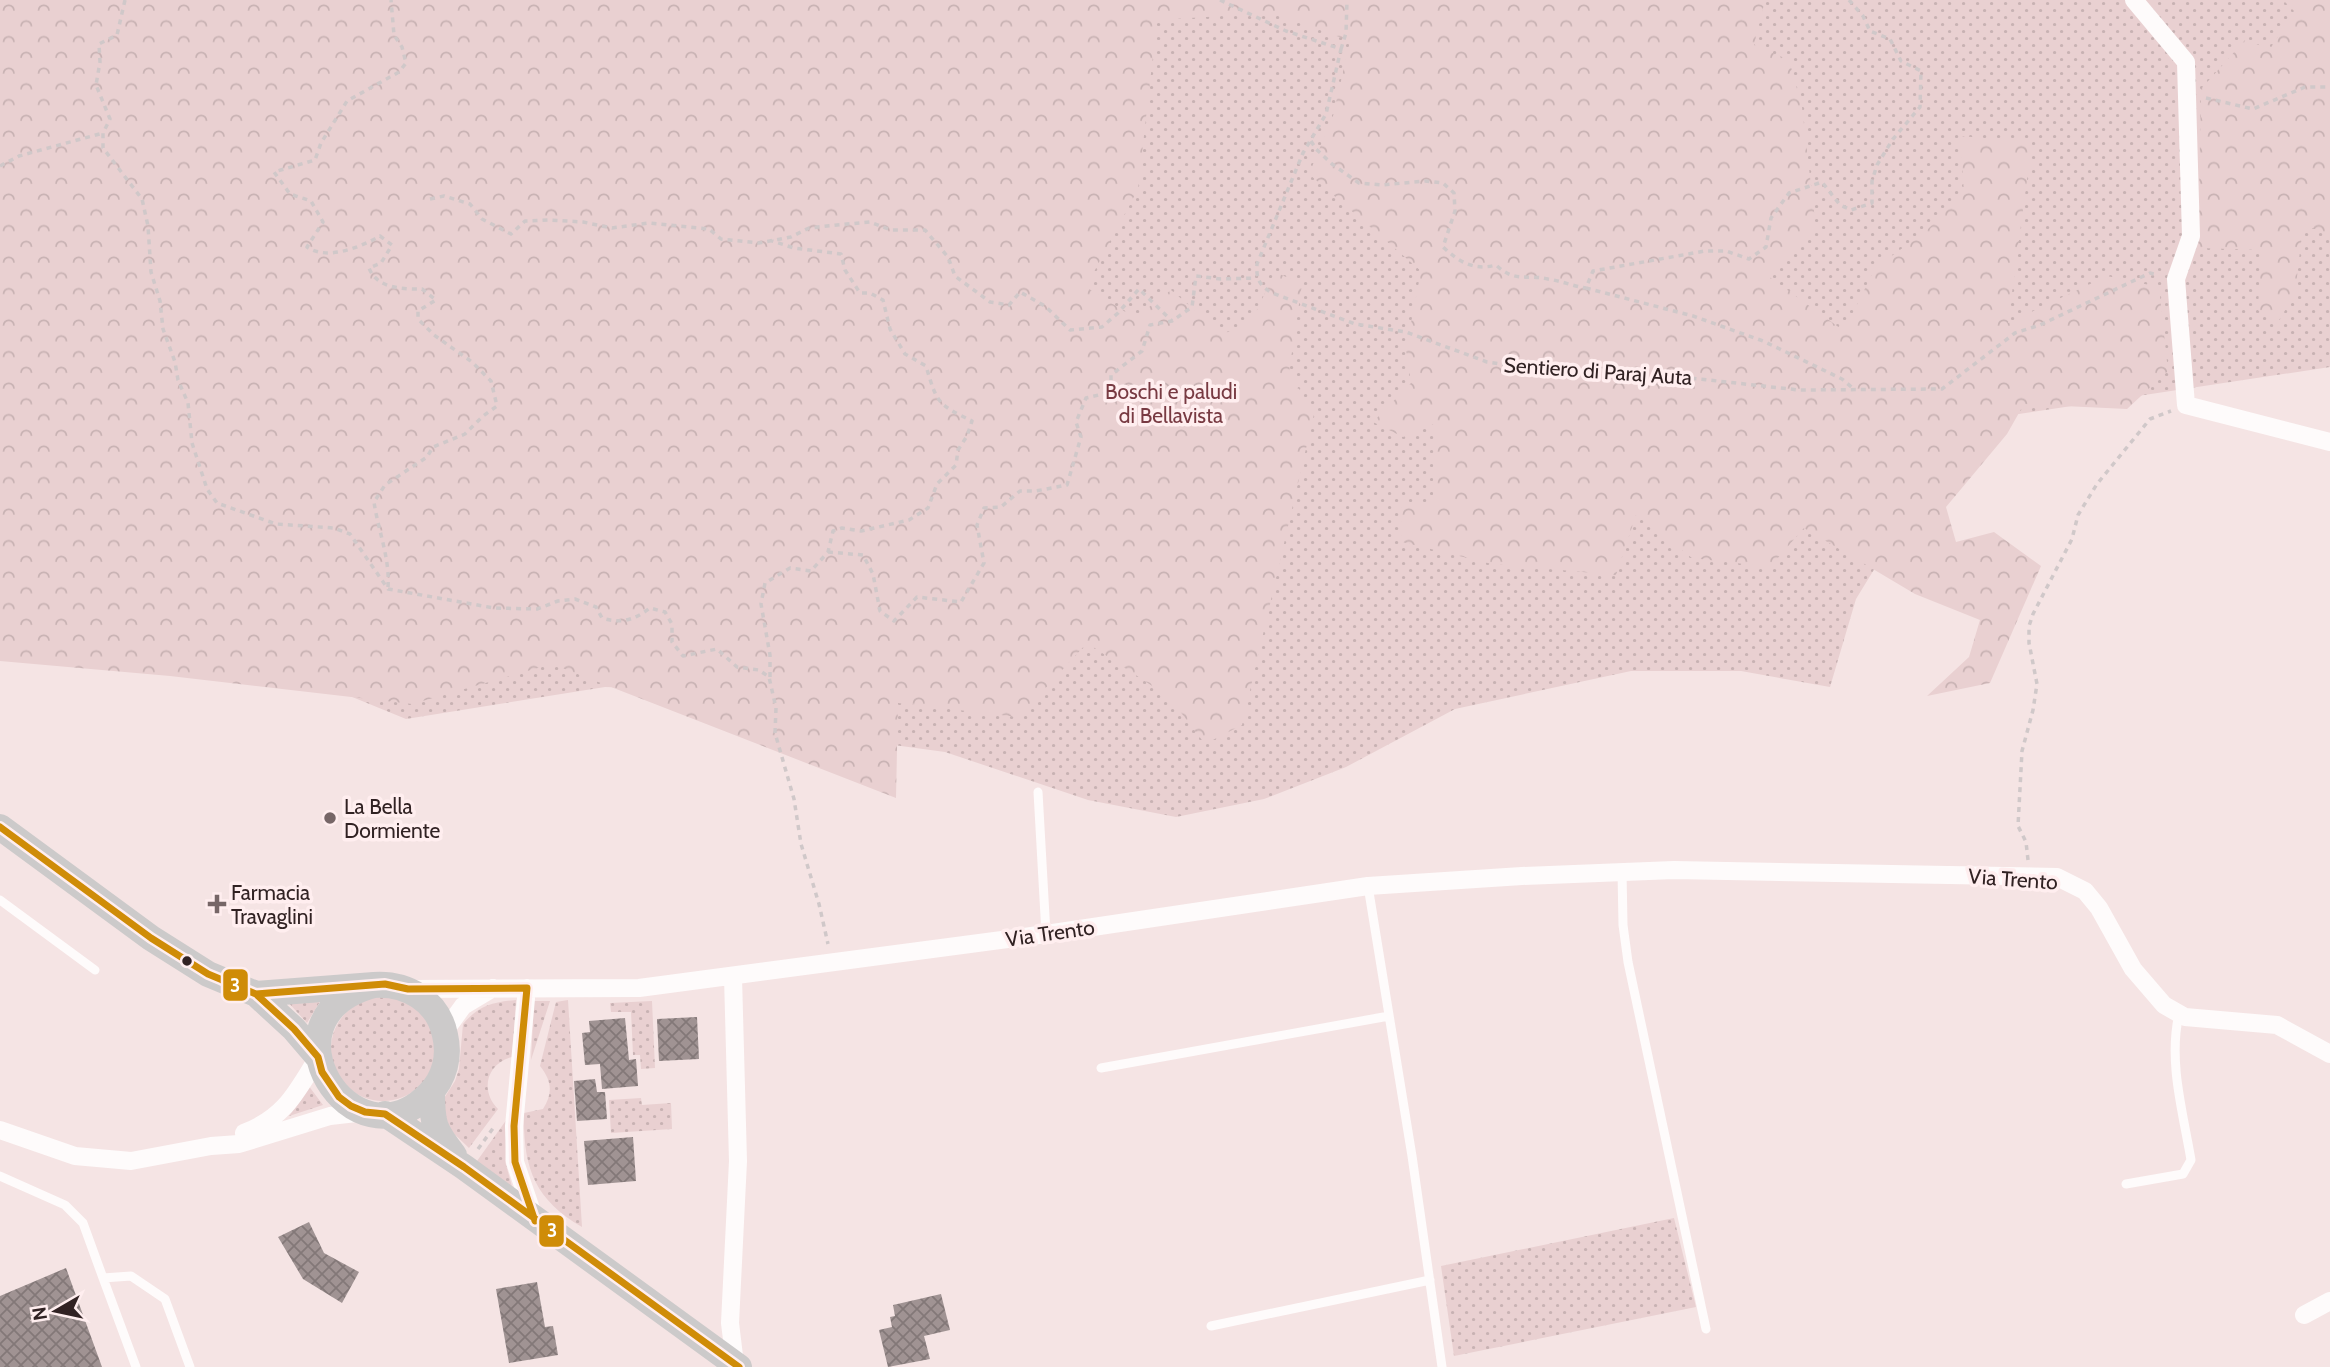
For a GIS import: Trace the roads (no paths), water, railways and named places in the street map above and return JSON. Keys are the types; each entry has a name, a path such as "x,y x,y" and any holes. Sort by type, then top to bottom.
{"main road":[{"path":"0,827 150,938 208,974 256,994 294,1029 318,1057"},
{"path":"256,994 373,985 397,986 421,996 431,1006 445,1031 446,1063 441,1078 432,1092 411,1108 375,1113"},
{"path":"373,985 358,989 343,998 331,1010 318,1040 318,1057 326,1079 339,1097 351,1106 375,1113 464,1167 737,1366"},
{"path":"432,1092 432,1115 436,1133 464,1167"}],"street":[{"path":"2134,0 2186,62 2191,236 2176,279 2186,405 2330,442"},
{"name":"Via Trento","path":"408,989 639,988 1046,934 1367,886 1622,871 2057,877 2085,891 2099,908 2133,969 2164,1005 2179,1014"},
{"path":"733,977 738,1161 730,1323 737,1366"},
{"path":"445,1031 463,1006 493,988"},
{"path":"527,988 514,1126 515,1162 535,1221"},
{"path":"2179,1014 2185,1017 2277,1025 2330,1054"},
{"path":"211,1146 264,1125 283,1110 318,1057"},
{"path":"0,1130 75,1156 131,1161 211,1146 239,1144 330,1116 375,1113"},
{"path":"2304,1315 2330,1301"}],"lane":[{"path":"1038,792 1046,934"},
{"path":"1622,871 1623,925 1628,962 1706,1329"},
{"path":"1367,886 1442,1367"},
{"path":"0,900 95,970"},
{"path":"2126,1184 2183,1174 2190,1166 2181,1115 2174,1036 2179,1014"},
{"path":"1101,1068 1389,1016"},
{"path":"0,1176 65,1205 83,1223 136,1367"},
{"path":"103,1278 131,1276 164,1299 190,1367"},
{"path":"1211,1326 1430,1280"}],"place":[{"name":"La Bella Dormiente","path":"330,818"},
{"name":"Farmacia Travaglini","path":"217,904"}],"park label":[{"name":"Boschi e paludi di Bellavista","path":"1171,403"}]}
